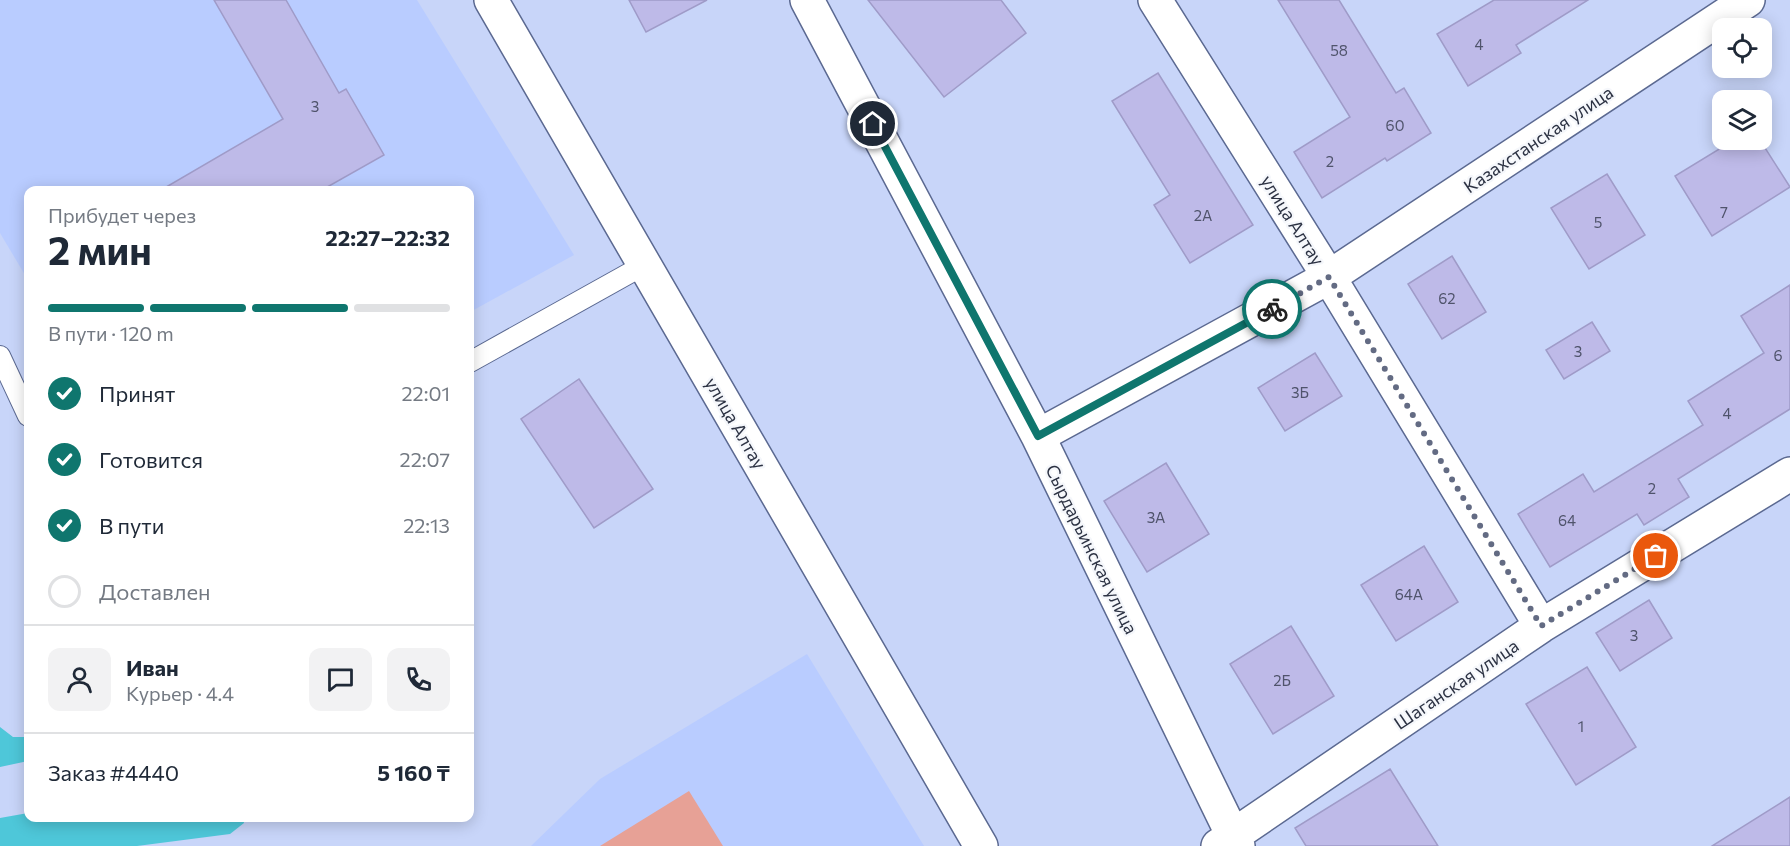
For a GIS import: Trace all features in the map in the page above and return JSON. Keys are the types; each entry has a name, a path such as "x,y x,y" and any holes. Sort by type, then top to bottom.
{"street":[{"name":"улица Алтау","path":"490,0 981,846"},
{"name":"Сырдарьинская улица","path":"807,0 1038,436 1229,843"},
{"name":"улица Алтау","path":"1155,0 1329,277 1541,626"},
{"name":"Казахстанская улица","path":"1038,436 1329,277 1748,0"},
{"name":"Шаганская улица","path":"1229,843 1541,626 1790,474"}],"lane":[{"path":"474,360 644,265"},
{"path":"0,356 24,407"}],"shaded area":[{"path":"0,0 417,0 574,255 474,310 474,186 24,186 24,273 0,233"},
{"path":"807,654 924,846 531,846 600,779"},
{"path":"0,727 13,737 24,737 24,762 0,767"},
{"path":"689,791 723,846 600,846"},
{"path":"24,814 24,822 244,823 230,834 137,846 0,846 0,818"}],"building":[{"path":"214,0 286,0 339,93 346,89 384,155 329,186 168,186 283,119"},
{"path":"629,0 707,0 646,32"},
{"path":"868,0 1001,0 1026,33 944,97"},
{"path":"1278,0 1339,0 1396,93 1404,88 1431,133 1387,161 1385,158 1322,198 1294,152 1350,117"},
{"path":"1494,0 1588,0 1516,45 1521,53 1468,86 1437,34"},
{"path":"1158,73 1253,225 1190,263 1154,205 1170,195 1112,101"},
{"path":"1718,150 1766,150 1790,187 1712,236 1675,176"},
{"path":"1607,174 1645,235 1589,269 1551,208"},
{"path":"1452,256 1486,312 1442,339 1408,284"},
{"path":"1790,285 1790,409 1678,479 1689,497 1644,525 1637,514 1550,567 1518,514 1583,474 1594,492 1703,425 1688,401 1764,353 1741,316"},
{"path":"1592,322 1610,351 1564,379 1546,350"},
{"path":"1315,353 1342,396 1285,431 1258,388"},
{"path":"579,379 653,489 594,528 521,419"},
{"path":"1166,463 1209,534 1147,572 1104,501"},
{"path":"1424,546 1458,602 1396,641 1361,585"},
{"path":"1649,600 1672,638 1620,671 1596,633"},
{"path":"1291,626 1334,696 1273,734 1230,664"},
{"path":"1587,667 1636,747 1576,785 1526,704"},
{"path":"1390,769 1438,846 1306,846 1295,828"},
{"path":"1790,797 1790,846 1712,846"}],"way so far":[{"path":"1272,309 1329,277 1541,626 1656,556"}],"route":[{"path":"873,124 1038,436 1272,309"}]}
